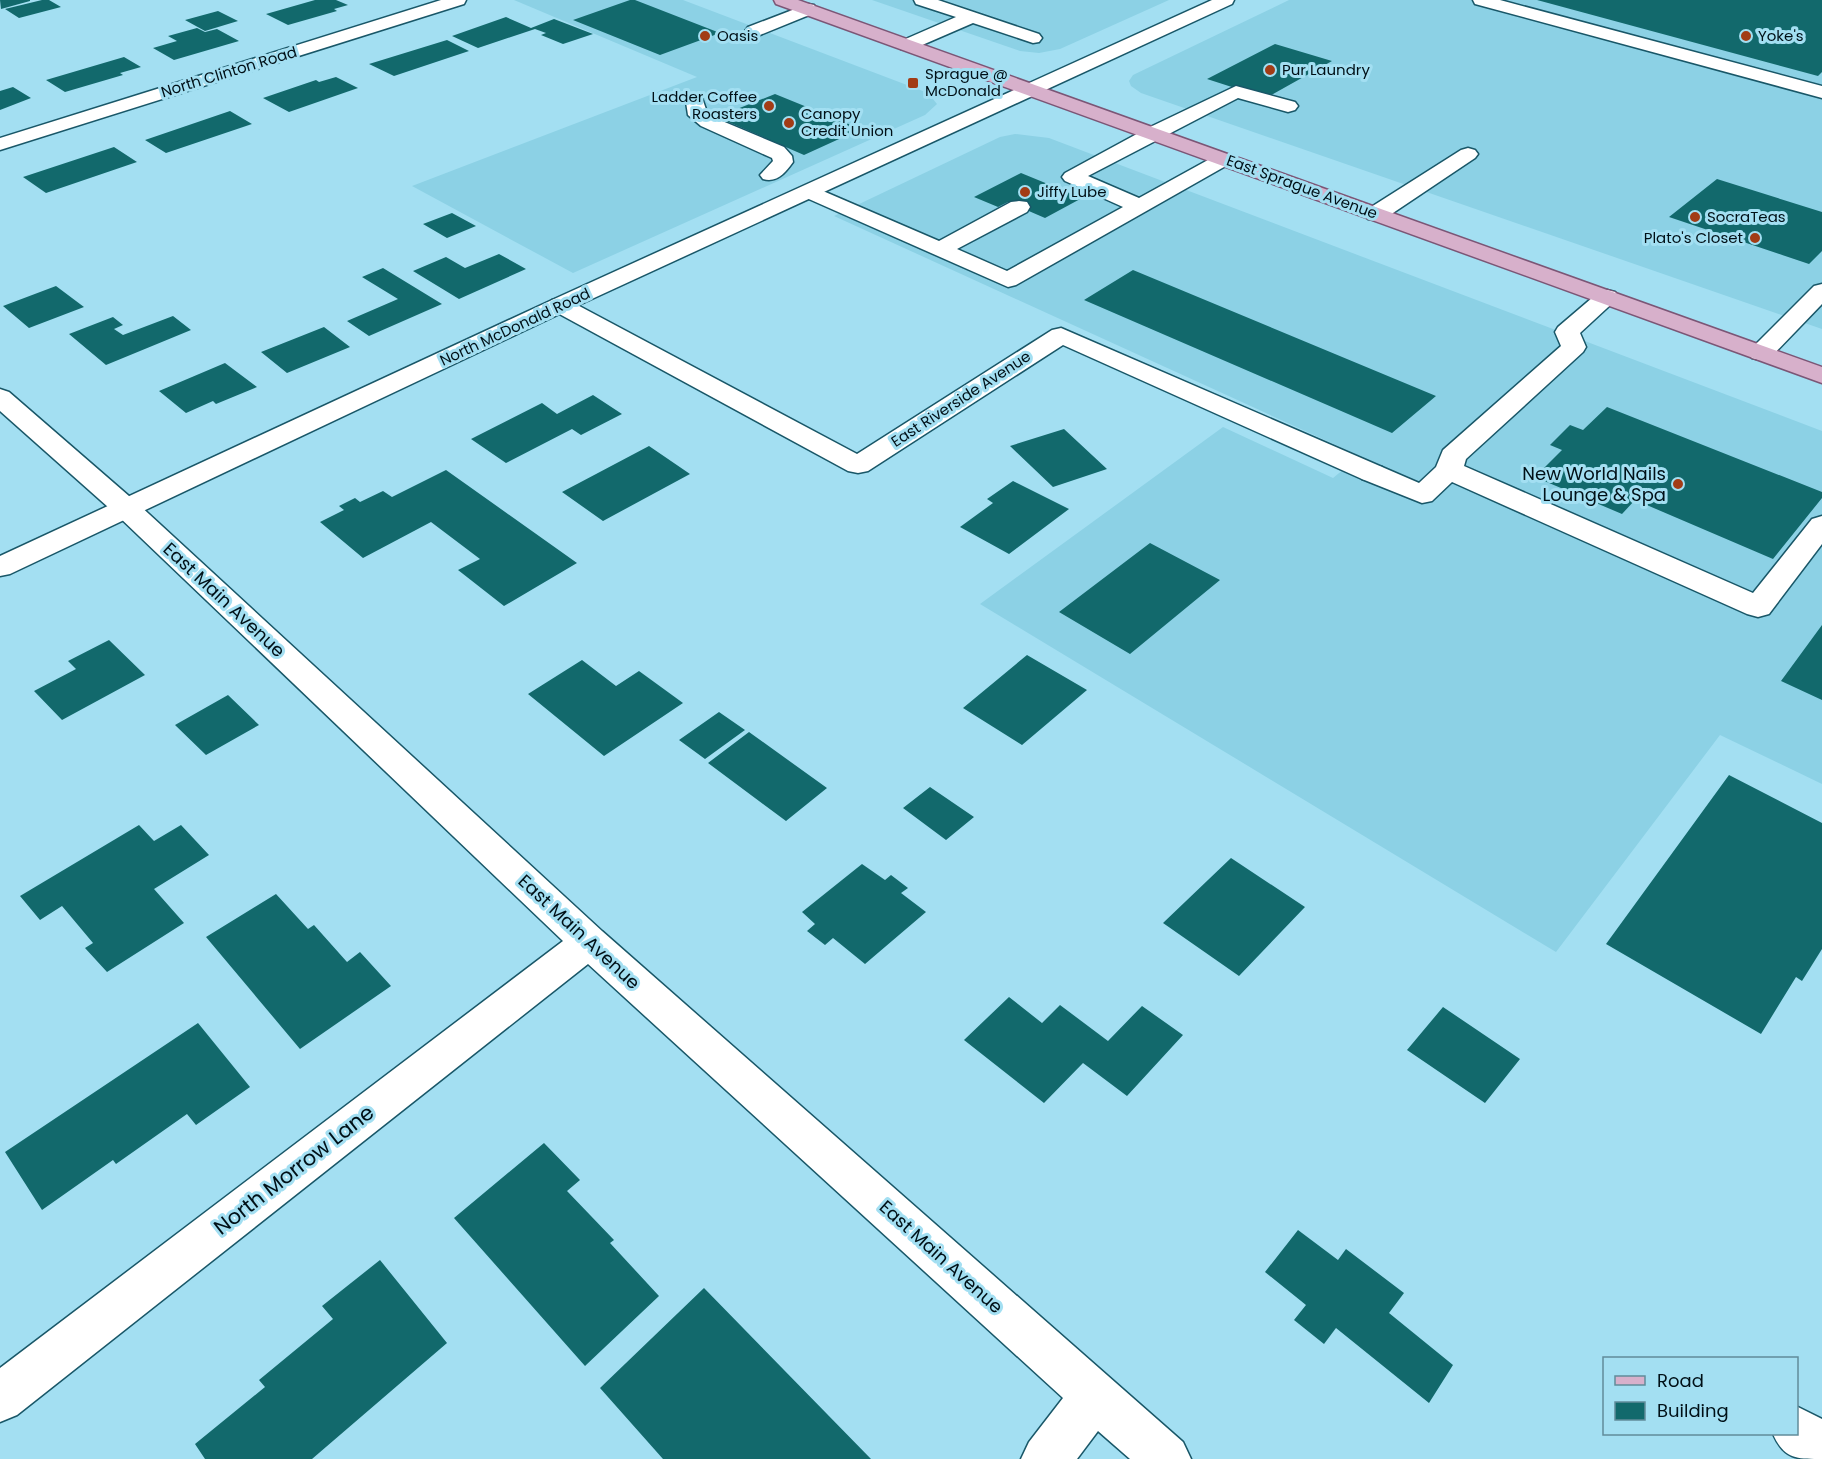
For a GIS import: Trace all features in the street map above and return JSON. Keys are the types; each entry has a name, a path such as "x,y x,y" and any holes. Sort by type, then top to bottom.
{"main road":[{"name":"East Sprague Avenue","path":"782,0 1822,375"}],"street":[{"name":"North Clinton Road","path":"0,144 458,0"},
{"path":"921,0 1033,38"},
{"name":"North McDonald Road","path":"0,567 560,305 1226,0"},
{"path":"1481,0 1822,92"},
{"path":"754,31 808,9"},
{"path":"907,45 972,17"},
{"path":"1140,206 1063,182 1153,133 1236,92 1288,106"},
{"path":"695,102 698,115 708,122 777,151 782,156 783,162 771,175"},
{"path":"1376,214 1468,154"},
{"path":"809,192 1008,280 1224,159"},
{"path":"939,250 1019,207"},
{"path":"1761,353 1822,291"},
{"path":"1607,297 1566,332 1574,347 1453,456 1449,470 1758,607 1822,525"},
{"name":"East Riverside Avenue","path":"560,305 858,465 1061,334 1422,495 1449,470"},
{"name":"East Main Avenue","path":"0,397 127,509 589,942 1166,1459"},
{"name":"North Morrow Lane","path":"0,1398 589,942"},
{"path":"1046,1459 1095,1396"},
{"path":"1798,1431 1822,1448"}],"shaded area":[{"path":"514,0 683,0 928,93 937,104 925,115 573,273 412,186 697,77"},
{"path":"872,0 1169,0 1060,49 1039,53 1020,51"},
{"path":"1289,0 1822,0 1822,329 1141,93 1131,86 1129,81 1133,75"},
{"path":"1015,134 1049,138 1822,431 1822,784 1720,735 1556,952 980,604 1223,427 1333,478 1360,456 834,216 1000,137"}],"building":[{"path":"0,0 30,0 30,1 1,9"},
{"path":"49,0 61,7 19,18 5,9"},
{"path":"315,0 336,0 348,5 334,9 337,11 288,25 266,14"},
{"path":"630,0 720,33 660,55 573,20"},
{"name":"Yoke's","path":"1537,0 1822,0 1822,72 1818,76"},
{"path":"218,11 238,21 205,31 185,20"},
{"path":"506,17 531,28 554,19 593,34 563,44 541,35 546,33 535,29 478,48 452,36"},
{"path":"197,28 205,32 217,29 239,41 174,60 153,48 177,41 168,36"},
{"path":"447,40 469,51 394,76 369,64"},
{"name":"Pur Laundry","path":"1275,44 1332,61 1266,98 1207,79"},
{"path":"124,57 141,67 120,73 123,75 65,92 46,80"},
{"path":"336,77 358,88 289,112 263,98 316,80 319,82"},
{"path":"13,87 31,98 0,110 0,91"},
{"name":"Canopy Credit Union","path":"775,94 861,129 804,155 717,117"},
{"path":"230,111 252,124 166,153 145,140"},
{"path":"114,147 137,162 46,193 23,177"},
{"name":"Jiffy Lube","path":"1021,173 1082,198 1045,218 1008,202 998,207 974,197"},
{"path":"1717,179 1822,212 1822,251 1809,264 1669,217"},
{"path":"452,213 476,226 447,238 423,224"},
{"path":"499,254 526,269 459,299 413,271 446,257 465,268"},
{"path":"383,268 442,304 369,336 347,321 398,299 362,277"},
{"path":"1133,270 1436,396 1392,433 1084,300"},
{"path":"56,286 84,307 29,328 3,306"},
{"path":"173,316 191,330 106,365 69,334 113,317 123,325 114,329 123,335"},
{"path":"324,327 350,347 287,373 261,352"},
{"path":"225,363 257,387 216,404 213,401 186,413 159,391"},
{"path":"593,395 622,414 581,435 572,429 506,463 471,439 542,403 557,414"},
{"name":"New World Nails Lounge & Spa","path":"1607,407 1822,492 1822,498 1773,559 1635,500 1622,514 1535,477 1562,450 1550,445 1570,425 1583,430"},
{"path":"1064,429 1107,469 1053,487 1010,446"},
{"path":"649,446 690,474 603,521 562,492"},
{"path":"446,470 577,563 504,606 458,570 480,559 431,522 363,558 320,522 344,510 339,506 355,498 360,502 383,491 392,497"},
{"path":"1013,481 1069,509 1009,554 960,527 993,503 987,499"},
{"path":"1150,543 1220,580 1130,654 1059,612"},
{"path":"1822,625 1822,700 1781,681"},
{"path":"109,640 145,675 62,720 34,691 76,669 68,661"},
{"path":"1027,655 1087,690 1022,745 963,708"},
{"path":"582,660 616,686 639,671 683,703 604,756 528,694"},
{"path":"228,695 259,725 206,755 175,725"},
{"path":"719,712 745,730 705,759 679,740"},
{"path":"749,732 827,788 786,821 708,763"},
{"path":"1729,775 1822,823 1822,949 1802,981 1796,977 1761,1034 1606,944"},
{"path":"930,787 974,817 946,840 903,808"},
{"path":"139,825 154,841 181,825 209,855 154,889 184,923 107,972 85,948 93,943 62,906 40,920 20,896"},
{"path":"1231,858 1305,907 1239,976 1163,923"},
{"path":"862,864 885,880 891,875 908,888 901,893 926,912 865,964 833,938 825,945 807,931 815,924 802,912"},
{"path":"276,894 308,929 314,925 347,962 360,952 391,986 300,1049 206,937"},
{"path":"1009,997 1042,1023 1060,1005 1108,1041 1142,1006 1183,1035 1127,1096 1083,1063 1044,1103 964,1040"},
{"path":"1443,1007 1520,1059 1485,1103 1407,1050"},
{"path":"198,1023 250,1087 196,1125 187,1114 116,1164 113,1160 42,1210 5,1152"},
{"path":"544,1143 580,1180 567,1191 614,1240 610,1243 659,1296 585,1366 454,1218"},
{"path":"1298,1230 1338,1260 1346,1249 1404,1293 1389,1313 1453,1365 1429,1403 1336,1328 1324,1344 1294,1320 1306,1305 1265,1272"},
{"path":"380,1260 447,1343 312,1459 205,1459 195,1444 265,1387 259,1380 333,1319 322,1306"},
{"path":"704,1288 871,1459 663,1459 600,1388"}],"place":[{"name":"Oasis","path":"705,36"},
{"name":"Yoke's","path":"1746,36"},
{"name":"Pur Laundry","path":"1270,70"},
{"name":"Sprague @ McDonald","path":"913,83"},
{"name":"Ladder Coffee Roasters","path":"769,106"},
{"name":"Canopy Credit Union","path":"789,123"},
{"name":"Jiffy Lube","path":"1025,192"},
{"name":"SocraTeas","path":"1695,217"},
{"name":"Plato's Closet","path":"1755,238"},
{"name":"New World Nails Lounge & Spa","path":"1678,484"}]}
